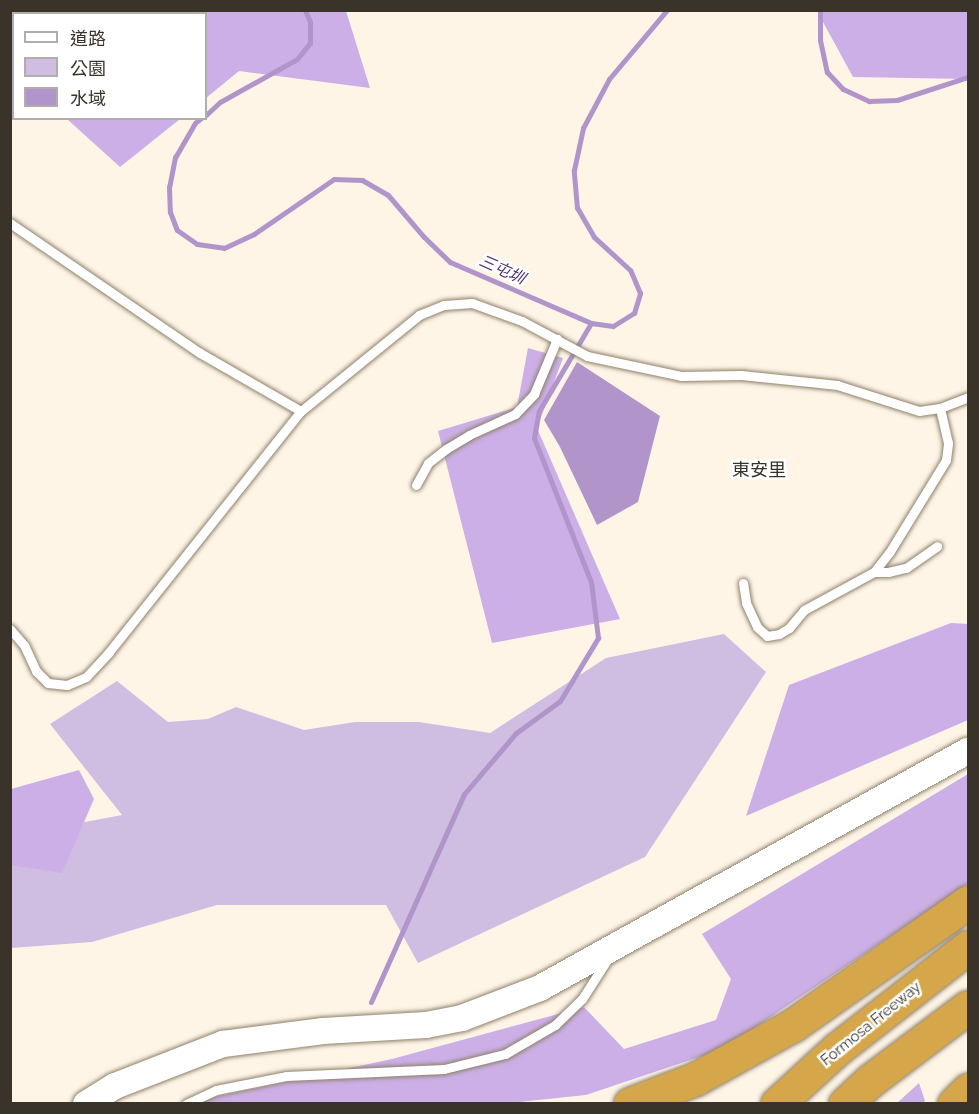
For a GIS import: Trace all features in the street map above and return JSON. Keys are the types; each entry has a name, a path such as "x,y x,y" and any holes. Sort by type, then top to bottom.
{"highway":[{"path":"630,1104 695,1079 793,1025 969,902"},
{"name":"Formosa Freeway","path":"777,1104 837,1049 969,947"},
{"path":"845,1104 871,1080 969,1007"},
{"path":"954,1104 969,1090"}],"street":[{"path":"86,1104 115,1086 223,1044 323,1031 426,1025 462,1018 540,988 613,950 969,751"}],"lane":[{"path":"10,223 200,352 301,411"},
{"path":"10,628 24,645 36,671 48,683 67,685 86,677 109,652 301,411 419,315 444,305 472,303 522,321 587,356 681,376 741,375 837,385 919,411 940,408 969,397"},
{"path":"416,485 429,463 446,449 515,414 534,394 557,339"},
{"path":"742,583 746,603 758,627 767,636 779,634 789,628 804,610 874,572 896,543 946,460 948,443 940,408"},
{"path":"874,572 888,572 906,567 937,546"},
{"path":"186,1104 216,1090 286,1076 444,1069 505,1054 555,1025 582,999 613,950"}],"green space":[{"path":"724,634 766,672 645,857 418,963 386,905 217,905 92,942 11,948 11,836 122,815 50,724 117,681 168,722 208,719 236,707 304,730 355,722 419,722 490,733 606,658"}],"shaded area":[{"path":"10,11 346,11 370,88 239,71 207,97 207,12 12,12 11,69"},
{"path":"817,11 968,11 968,79 853,77"},
{"path":"68,120 179,120 120,167"},
{"path":"528,348 563,358 537,428 620,619 492,643 438,431 517,407"},
{"path":"951,623 968,624 968,720 746,816 789,685"},
{"path":"79,770 94,799 62,873 11,865 11,789"},
{"path":"968,774 968,884 723,1049 586,1095 509,1103 181,1104 392,1059 584,1007 624,1049 716,1020 731,979 702,934"},
{"path":"919,1083 925,1101 897,1103"}],"water":[{"path":"577,362 660,416 638,502 597,525 560,447 544,420"}],"waterway":[{"name":"三屯圳","path":"207,114 220,102 297,59 310,43 310,22 305,10"},
{"name":"三屯圳","path":"199,120 175,157 169,187 170,212 177,230 197,244 224,248 254,234 334,179 362,180 388,195 424,237 450,262 591,323 613,326 634,313 640,293 630,270 594,237 577,208 574,170 583,128 609,79 667,10"},
{"name":"三屯圳","path":"820,10 820,40 827,72 843,89 869,101 897,100 968,77"},
{"path":"371,1002 464,794 516,733 560,701 598,638 591,582 534,438 539,411 591,323"}],"district":[{"name":"東安里","path":"759,470"}]}
